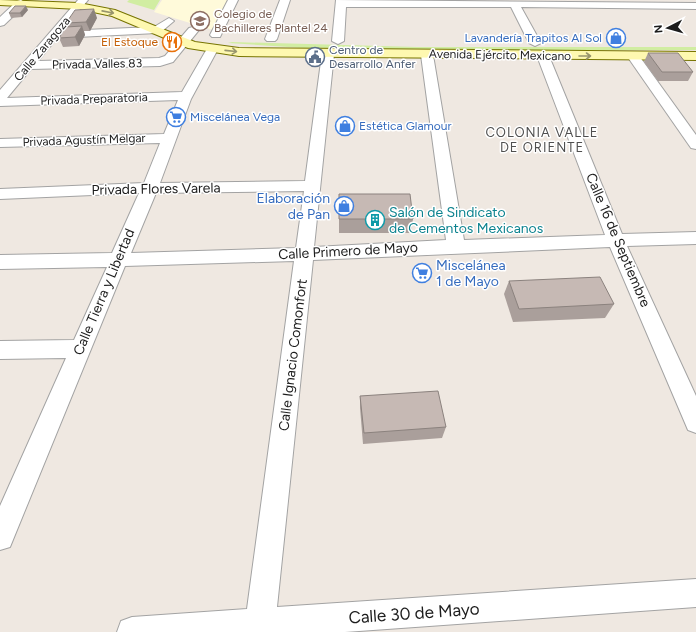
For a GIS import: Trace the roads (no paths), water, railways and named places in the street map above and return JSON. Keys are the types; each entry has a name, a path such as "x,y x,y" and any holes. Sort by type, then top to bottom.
{"main road":[{"name":"Avenida Ejército Mexicano","path":"102,0 116,3 169,21 193,30 214,42 262,53 330,45 430,48 542,47 632,56 696,56"},
{"name":"Avenida Ejército Mexicano","path":"0,2 81,3 115,13 192,46 214,42 229,36"},
{"path":"257,38 286,39"},
{"name":"Avenida Ejército Mexicano","path":"519,42 542,47"}],"street":[{"name":"Calle Tierra y Libertad","path":"0,537 118,259 150,188 169,138 202,63 214,42 233,0"},
{"path":"271,39 285,0"},
{"path":"341,2 472,2 515,4 549,2 696,6"},
{"name":"Calle Ignacio Comonfort","path":"260,628 330,45 341,2"},
{"path":"0,23 21,3"},
{"name":"Calle Zaragoza","path":"0,98 81,3"},
{"name":"Calle 16 de Septiembre","path":"515,4 542,47 616,241 696,422"},
{"path":"54,35 157,30 169,21"},
{"path":"182,41 193,30"},
{"name":"Privada Valles 83","path":"29,65 160,62 175,53 182,41"},
{"path":"430,48 456,246"},
{"path":"632,56 696,145"},
{"name":"Privada Preparatoria","path":"0,102 188,96"},
{"name":"Privada Agustín Melgar","path":"0,143 169,138"},
{"name":"Privada Flores Varela","path":"0,194 150,188 313,186"},
{"name":"Calle Primero de Mayo","path":"0,262 218,258 456,246 696,238"},
{"path":"0,350 80,349"},
{"name":"Calle 30 de Mayo","path":"132,632 260,628 696,593"}],"place":[{"name":"Colegio de Bachilleres Plantel 24","path":"200,21"},
{"name":"Lavandería Trapitos Al Sol","path":"616,38"},
{"name":"El Estoque","path":"172,42"},
{"name":"Centro de Desarrollo Anfer","path":"315,57"},
{"name":"Miscelánea Vega","path":"176,117"},
{"name":"Estética Glamour","path":"345,126"},
{"name":"Elaboración de Pan","path":"344,206"},
{"name":"Salón de Sindicato de Cementos Mexicanos","path":"375,220"},
{"name":"Miscelánea 1 de Mayo","path":"422,273"}],"district":[{"name":"COLONIA VALLE DE ORIENTE","path":"542,140"}]}
